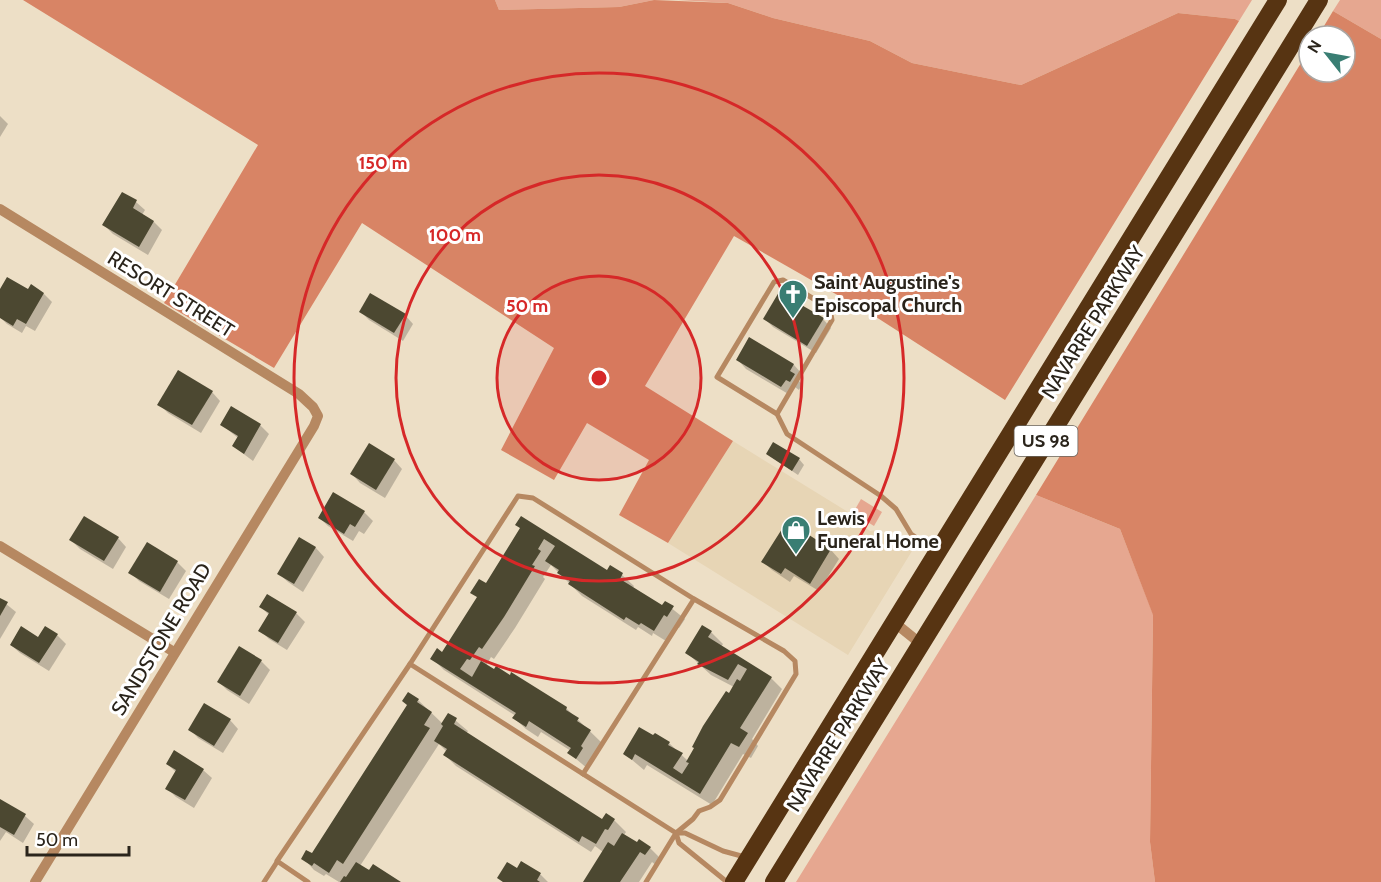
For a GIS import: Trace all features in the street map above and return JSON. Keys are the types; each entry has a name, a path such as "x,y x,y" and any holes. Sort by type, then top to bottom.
{"highway":[{"name":"NAVARRE PARKWAY","path":"734,882 1278,0"},
{"name":"NAVARRE PARKWAY","path":"774,882 1319,0"}],"street":[{"name":"RESORT STREET","path":"0,209 299,394 313,407 318,416"},
{"name":"SANDSTONE ROAD","path":"35,882 318,416"},
{"path":"0,546 174,652"},
{"path":"895,623 921,644"}],"lane":[{"path":"777,414 832,320 830,309 783,280 774,282 717,377 777,414 787,434 881,496 896,509 911,534 938,553"},
{"path":"264,882 519,496 532,498 694,599 784,651 795,661 796,674 720,800 699,811 676,833 646,882"},
{"path":"583,774 694,599"},
{"path":"410,664 676,833 685,833 723,850 750,858"},
{"path":"676,833 679,843 727,882"},
{"path":"277,862 308,882"}],"shaded area":[{"path":"23,0 495,0 499,10 619,7 654,0 728,3 773,18 870,41 912,63 1021,85 1178,13 1239,21 1005,400 876,317 734,236 645,386 733,441 668,543 619,515 649,460 587,423 554,480 501,450 554,348 362,223 274,368 164,303 258,145"},
{"path":"495,0 654,0 619,7 499,10"},
{"path":"678,0 1252,0 1239,21 1178,13 1021,85 912,63 870,41 773,18 728,3"},
{"path":"1340,0 1381,0 1381,39 1357,24 1333,11"},
{"path":"1333,11 1355,24 1325,24"},
{"path":"1357,25 1381,39 1381,882 1155,882 1150,842 1153,615 1120,529 1036,495 1297,70 1297,84 1357,84"},
{"path":"733,441 848,512 850,517 870,531 877,530 912,551 848,655 668,543"},
{"path":"1036,495 1120,529 1153,614 1150,842 1155,882 796,882"},
{"path":"861,499 882,512 874,526 853,513"}],"building":[{"path":"122,192 137,200 133,208 154,221 139,247 102,225"},
{"path":"7,277 28,289 31,284 44,293 26,324 17,319 13,326 0,318 0,289"},
{"name":"Saint Augustine's Episcopal Church","path":"779,292 824,318 807,346 763,319"},
{"path":"370,293 406,314 394,333 359,312"},
{"name":"Saint Augustine's Episcopal Church","path":"749,337 794,364 790,371 795,374 790,382 786,380 781,387 736,360"},
{"path":"178,370 213,391 192,425 157,405"},
{"path":"231,406 261,424 244,454 232,446 238,436 220,425"},
{"path":"773,442 800,458 792,471 766,454"},
{"path":"369,443 395,459 376,490 350,474"},
{"path":"333,492 365,511 355,527 350,524 344,534 318,518"},
{"path":"84,516 119,537 104,561 69,540"},
{"path":"521,516 607,570 610,565 623,573 620,579 662,605 665,601 674,606 667,617 664,615 654,631 626,617 624,620 568,584 570,581 557,573 559,570 545,561 555,546 544,539 538,549 541,551 532,565 535,566 504,617 482,649 479,647 460,669 472,677 481,661 494,669 496,666 510,675 511,672 567,707 566,710 579,718 577,721 591,730 576,759 567,753 571,748 529,721 526,727 512,718 516,713 430,659 437,648 442,652 477,597 470,593 479,579 486,583 520,528 515,525"},
{"name":"Lewis Funeral Home","path":"787,521 831,549 810,584 785,568 781,574 761,562"},
{"path":"299,537 316,547 294,584 277,574"},
{"path":"147,542 178,561 160,592 128,573"},
{"path":"267,594 297,612 278,643 258,631 269,613 259,607"},
{"path":"0,598 8,602 0,616"},
{"path":"702,625 712,631 708,637 772,677 740,728 748,733 739,747 731,743 700,794 635,754 632,760 623,754 639,727 653,735 655,733 670,742 668,745 683,753 673,768 682,774 689,763 686,762 703,726 726,691 729,693 737,679 740,681 747,669 738,664 728,680 697,664 699,662 685,653"},
{"path":"21,626 38,637 45,626 58,634 39,663 10,645"},
{"path":"239,646 262,660 240,696 217,682"},
{"path":"408,692 419,699 417,702 432,712 424,725 430,728 343,864 337,860 329,873 314,863 312,866 301,859 306,850 312,853 407,705 402,701"},
{"path":"204,703 231,719 214,746 188,730"},
{"path":"448,713 457,718 454,724 602,819 606,813 615,819 608,830 605,829 596,844 582,836 579,842 443,755 447,749 434,741"},
{"path":"174,750 204,769 185,800 165,789 176,770 166,764"},
{"path":"0,799 26,814 14,835 0,827"},
{"path":"622,833 637,842 639,839 651,847 645,855 640,852 620,882 583,882 608,842 614,846"},
{"path":"521,861 541,873 537,880 540,882 503,882 497,878 507,862 517,868"},
{"path":"356,862 369,870 373,864 401,882 340,882"}],"place":[{"name":"Saint Augustine's Episcopal Church","path":"793,320"},
{"name":"Lewis Funeral Home","path":"796,556"}]}
